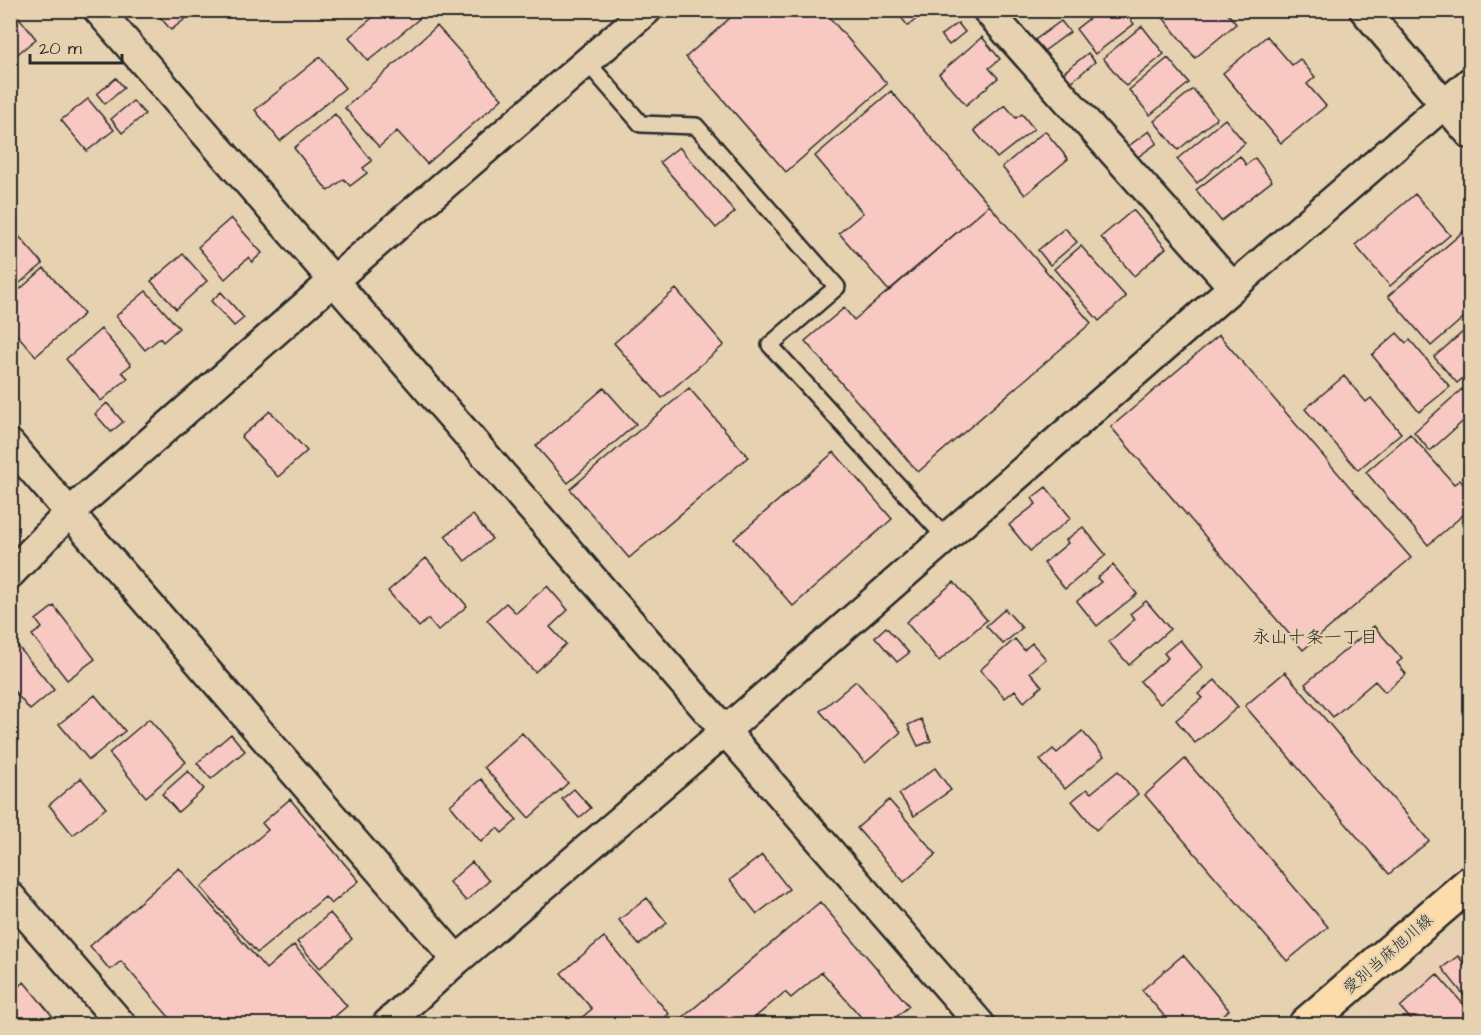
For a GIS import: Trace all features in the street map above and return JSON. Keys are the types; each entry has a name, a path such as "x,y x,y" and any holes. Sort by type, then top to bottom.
{"main road":[{"name":"愛別当麻旭川線","path":"1306,1024 1470,883"}],"street":[{"path":"98,10 980,1024"},
{"path":"10,574 69,513 333,280 647,10"},
{"path":"987,10 1233,287"},
{"path":"1364,10 1470,134"},
{"path":"387,1024 457,960 1470,82"},
{"path":"10,444 457,960"},
{"path":"10,896 121,1024"}],"lane":[{"path":"587,62 641,124 696,126 837,287 770,345 945,537"}],"shaded area":[{"path":"1470,922 1470,1024 1350,1024"}],"building":[{"path":"10,10 13,10 36,39 10,60"},
{"path":"154,10 187,10 190,15 171,30"},
{"path":"382,10 412,10 419,19 368,61 349,37"},
{"path":"433,10 452,10 440,20"},
{"path":"739,10 823,10 887,84 786,172 686,57"},
{"path":"895,10 927,10 908,26"},
{"path":"1100,10 1124,10 1134,24 1095,54 1076,29"},
{"path":"1157,10 1225,10 1236,24 1195,58"},
{"path":"1061,21 1070,32 1044,51 1035,40"},
{"path":"958,23 965,32 949,45 941,35"},
{"path":"437,26 502,99 427,164 397,131 379,147 345,108"},
{"path":"1142,26 1164,54 1126,86 1103,58"},
{"path":"1267,36 1292,65 1300,59 1315,77 1307,84 1326,106 1281,143 1223,73"},
{"path":"982,37 1000,59 989,68 998,78 966,105 939,74"},
{"path":"1088,53 1095,62 1070,83 1063,73"},
{"path":"320,57 345,88 280,141 255,110"},
{"path":"1168,58 1189,83 1150,115 1129,90"},
{"path":"116,78 124,88 105,104 97,94"},
{"path":"1193,89 1217,118 1178,150 1154,121"},
{"path":"891,91 989,205 889,291 839,233 863,213 815,156"},
{"path":"88,99 114,130 87,151 61,120"},
{"path":"133,101 145,114 122,133 111,119"},
{"path":"1005,105 1016,118 1022,114 1034,129 997,158 974,130"},
{"path":"335,114 372,161 363,168 367,173 350,186 344,179 328,191 294,148"},
{"path":"1225,119 1245,143 1197,183 1177,159"},
{"path":"1045,131 1068,159 1025,195 1002,167"},
{"path":"1149,131 1157,143 1135,159 1126,148"},
{"path":"679,147 735,212 716,228 660,162"},
{"path":"1240,156 1246,165 1255,158 1272,181 1221,221 1196,190"},
{"path":"1415,194 1450,235 1390,286 1355,245"},
{"path":"989,205 1091,323 918,472 805,341 844,308 854,320"},
{"path":"1133,210 1166,248 1134,276 1101,237"},
{"path":"231,218 262,253 252,262 249,257 225,279 198,247"},
{"path":"10,226 43,264 10,291"},
{"path":"1470,226 1470,312 1431,346 1388,296"},
{"path":"1065,228 1077,242 1050,265 1038,250"},
{"path":"1081,246 1126,297 1099,321 1054,269"},
{"path":"183,254 207,281 176,309 151,281"},
{"path":"44,268 84,314 36,356 10,327 10,298"},
{"path":"676,289 724,345 662,398 614,343"},
{"path":"146,291 179,328 163,342 160,338 145,350 116,316"},
{"path":"221,292 244,318 234,326 211,301"},
{"path":"1470,326 1470,372 1457,383 1434,357"},
{"path":"101,329 131,365 122,372 128,378 101,401 66,359"},
{"path":"1397,333 1406,343 1410,340 1450,387 1419,412 1372,355"},
{"path":"1219,335 1411,558 1303,650 1111,427"},
{"path":"1344,376 1366,402 1371,398 1401,433 1358,470 1305,409"},
{"path":"604,388 636,424 568,483 536,446"},
{"path":"689,388 748,457 629,558 570,489"},
{"path":"1462,389 1470,398 1470,415 1430,451 1414,432"},
{"path":"107,403 123,422 111,432 95,414"},
{"path":"270,411 307,451 278,477 241,437"},
{"path":"1410,434 1454,484 1460,480 1470,492 1470,509 1428,545 1366,472"},
{"path":"834,452 892,519 793,606 734,539"},
{"path":"1046,487 1071,518 1030,551 1009,525 1036,504 1032,498"},
{"path":"473,515 492,539 465,561 445,536"},
{"path":"1083,527 1106,555 1065,589 1044,563 1068,543 1066,540"},
{"path":"426,558 467,606 438,631 428,619 419,627 388,591"},
{"path":"1113,565 1137,594 1097,626 1077,601 1101,582 1097,578"},
{"path":"954,582 987,620 939,661 906,622"},
{"path":"547,586 568,610 550,627 566,644 535,672 487,620 506,603 516,613"},
{"path":"1146,601 1170,629 1129,665 1109,642 1135,619 1130,614"},
{"path":"54,606 95,659 67,680 32,635 42,628 36,620"},
{"path":"1005,609 1022,628 1003,644 986,626"},
{"path":"1374,626 1402,659 1397,663 1406,674 1385,692 1375,681 1333,717 1305,684"},
{"path":"886,627 909,653 897,662 875,637"},
{"path":"1015,639 1024,650 1032,643 1046,659 1030,672 1042,686 1024,702 1015,690 1005,698 980,670"},
{"path":"1180,640 1203,668 1160,704 1140,681 1168,658 1164,653"},
{"path":"16,644 54,690 30,710 10,686 10,649"},
{"path":"1285,672 1429,841 1389,874 1245,706"},
{"path":"1215,680 1238,707 1195,743 1176,720 1202,698 1198,694"},
{"path":"856,681 901,732 865,763 820,711"},
{"path":"95,695 125,731 89,760 59,724"},
{"path":"149,719 186,762 146,797 109,753"},
{"path":"921,719 931,741 918,746 908,725"},
{"path":"1082,731 1104,756 1065,789 1040,760 1053,749 1057,753"},
{"path":"522,733 568,783 529,818 484,767"},
{"path":"231,734 245,751 211,779 197,763"},
{"path":"1185,759 1328,927 1287,961 1145,795"},
{"path":"935,768 951,790 914,816 899,794"},
{"path":"188,771 204,789 178,812 162,794"},
{"path":"1118,771 1138,794 1096,830 1072,801 1087,789 1091,793"},
{"path":"81,778 106,808 73,835 49,805"},
{"path":"481,779 517,820 502,833 497,828 481,842 450,805"},
{"path":"574,789 591,808 579,818 562,799"},
{"path":"290,799 359,881 331,904 325,897 257,953 201,887 268,830 262,823"},
{"path":"889,800 936,854 904,882 857,828"},
{"path":"762,855 789,889 757,914 730,880"},
{"path":"472,862 489,881 466,901 449,882"},
{"path":"179,868 266,969 294,945 347,1006 326,1024 175,1024 121,961 110,970 90,946"},
{"path":"647,898 667,923 639,945 619,920"},
{"path":"820,902 909,1006 888,1024 867,1024 822,972 791,998 785,992 747,1024 675,1024"},
{"path":"330,913 352,939 320,968 297,942"},
{"path":"604,937 669,1014 657,1024 574,1024 592,1009 561,973"},
{"path":"1183,955 1229,1010 1213,1024 1171,1024 1142,990"},
{"path":"1458,956 1470,971 1470,994 1466,998 1442,968"},
{"path":"1437,974 1470,1012 1470,1024 1415,1024 1400,1007"},
{"path":"24,982 59,1024 10,1024 10,994"}],"district":[{"name":"永山十条一丁目","path":"1315,637"}]}
